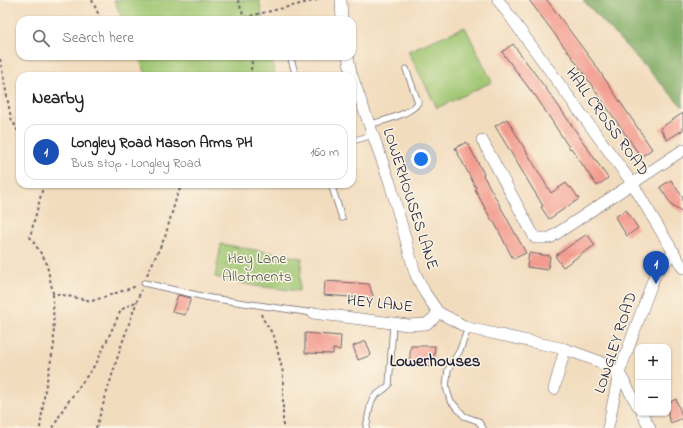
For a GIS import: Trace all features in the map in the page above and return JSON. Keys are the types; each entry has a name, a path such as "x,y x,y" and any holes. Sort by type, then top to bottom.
{"street":[{"path":"341,0 342,16"},
{"name":"HALL CROSS ROAD","path":"498,0 632,183 679,251 683,268"},
{"name":"LOWERHOUSES LANE","path":"349,60 351,72"},
{"name":"LOWERHOUSES LANE","path":"356,87 390,183 415,273 425,293 438,312 468,328 565,349 598,361 620,373"},
{"path":"482,140 535,238 550,238 683,150"},
{"name":"LONGLEY ROAD","path":"608,428 620,373 656,272 679,251"},
{"name":"HEY LANE","path":"314,313 393,324 426,324 433,319 438,312"},
{"path":"554,389 565,349"},
{"path":"620,373 635,400"},
{"path":"644,416 650,428"}],"lane":[{"path":"291,60 295,72"},
{"path":"356,138 383,121 411,110 417,105 418,102 406,69"},
{"path":"332,188 342,218"},
{"path":"144,283 210,298 314,313"},
{"path":"366,428 372,400 384,391 389,384 393,324"},
{"path":"468,328 460,350 448,370 446,387 450,400 464,416 478,422 484,428"}],"path":[{"path":"92,0 99,16"},
{"path":"238,0 244,16"},
{"path":"253,16 317,0"},
{"path":"0,59 11,118 16,127"},
{"path":"251,72 252,60"},
{"path":"40,428 45,390 54,345 53,293 46,261 30,237 42,188"},
{"path":"96,428 120,349 137,301 165,237 178,192 181,188"},
{"path":"53,293 92,301 144,283"},
{"path":"53,428 63,410 97,362 122,310 137,301"},
{"path":"258,305 263,319 274,336 283,373 283,428"}],"green space":[{"path":"114,0 259,0 262,16 121,16"},
{"path":"583,0 683,0 683,107 679,103"},
{"path":"465,27 492,82 437,108 408,51"},
{"path":"140,60 272,60 274,72 145,72"},
{"name":"Hey Lane Allotments","path":"221,244 302,258 299,291 254,286 215,277"}],"building":[{"path":"529,0 547,0 596,66 652,149 641,157 575,61"},
{"path":"513,44 555,101 608,178 597,186 571,148 570,149 535,95 502,52"},
{"path":"683,113 683,130 667,140 660,128"},
{"path":"507,119 551,193 566,183 570,188 571,187 579,199 549,219 541,207 543,206 495,126"},
{"path":"467,142 484,174 483,175 526,253 513,259 493,220 492,221 479,197 475,189 476,188 455,148"},
{"path":"671,180 683,198 683,213 672,206 660,187"},
{"path":"626,210 638,228 627,236 615,217"},
{"path":"587,234 595,245 563,267 555,256"},
{"path":"529,253 550,256 548,270 527,267"},
{"path":"325,281 369,284 374,299 324,295"},
{"path":"178,295 191,298 185,315 172,312"},
{"path":"305,333 341,336 340,350 333,349 333,354 305,353"},
{"path":"366,341 371,355 358,360 353,346"},
{"path":"411,346 435,346 433,367 409,365"},
{"path":"676,399 683,418 671,423 668,416 671,416 671,402"}],"place":[{"name":"Longley Road Mason Arms PH","path":"656,284"}],"district":[{"name":"Lowerhouses","path":"435,361"}]}
